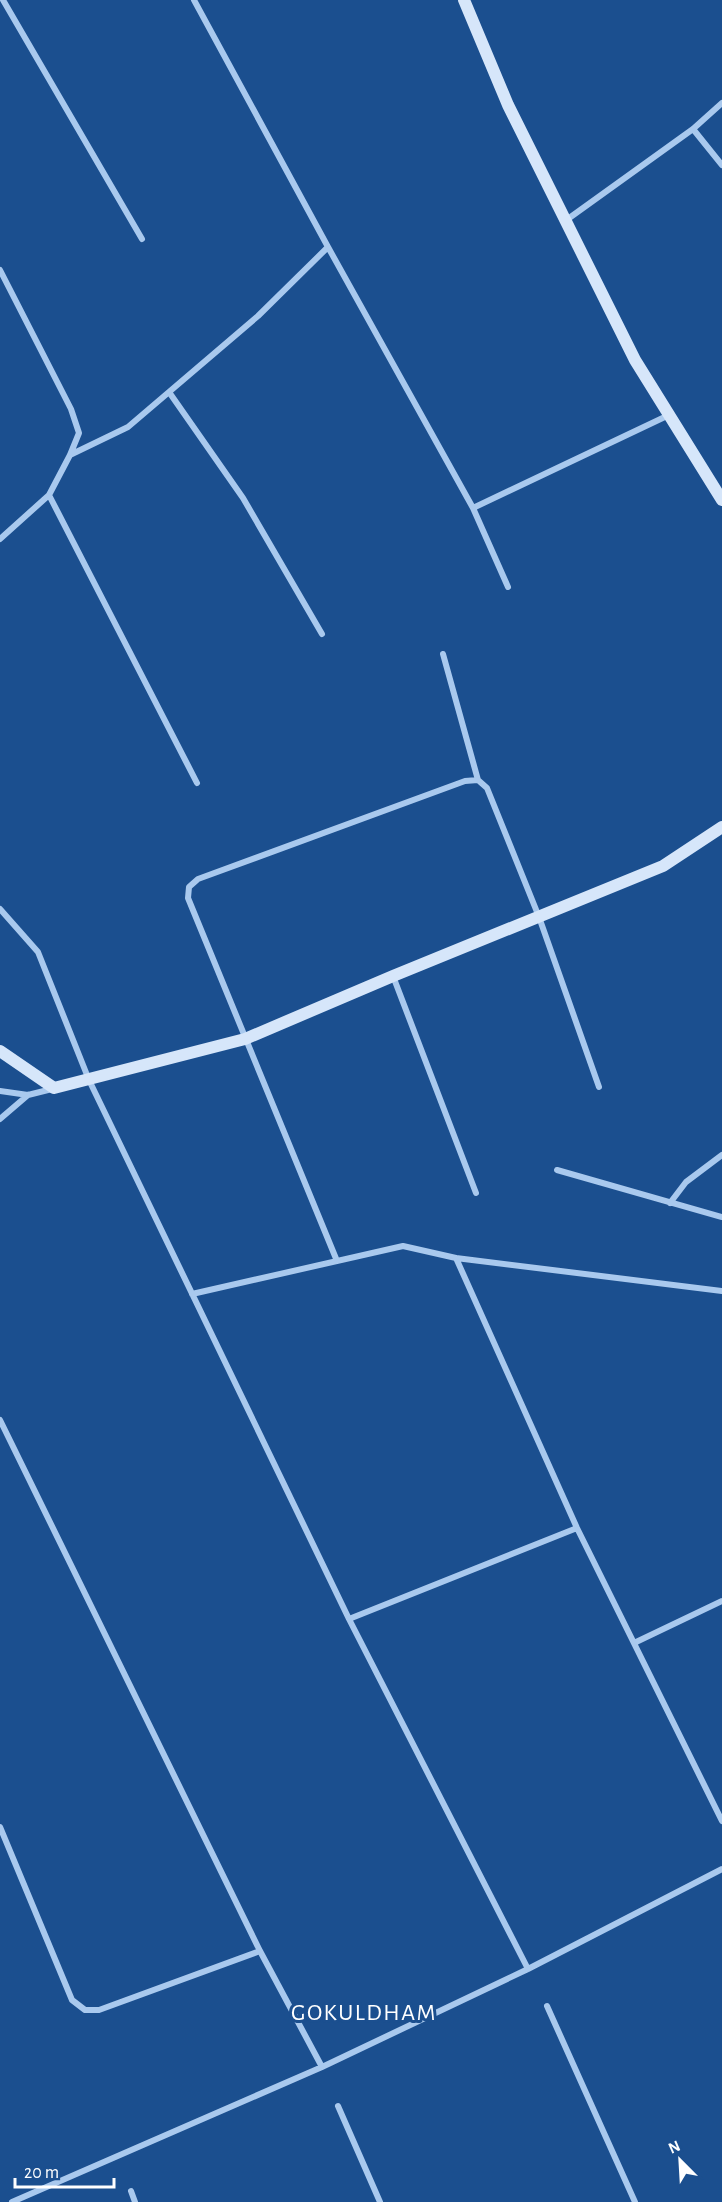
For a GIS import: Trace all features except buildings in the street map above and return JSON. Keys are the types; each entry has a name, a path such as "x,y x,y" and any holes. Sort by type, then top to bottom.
{"street":[{"path":"3,0 142,239"},
{"path":"194,0 473,508 508,587"},
{"path":"464,0 508,105 635,360 722,500"},
{"path":"566,221 693,129 722,103"},
{"path":"693,129 722,165"},
{"path":"70,455 128,427 258,316 328,247"},
{"path":"0,270 71,409 79,433 49,495 0,539"},
{"path":"170,392 243,498 322,634"},
{"path":"473,508 669,414"},
{"path":"49,495 197,783"},
{"path":"443,654 478,780 487,788 539,917 599,1087"},
{"path":"337,1261 188,898 189,887 198,879 465,781 478,780"},
{"path":"0,1091 28,1095 245,1039 663,866 722,827"},
{"path":"0,909 38,952 88,1080 349,1619 528,1969"},
{"path":"393,976 476,1193"},
{"path":"0,1051 54,1088"},
{"path":"0,1119 28,1095"},
{"path":"670,1203 686,1182 722,1155"},
{"path":"557,1170 722,1217"},
{"path":"192,1294 402,1246 456,1258 722,1291"},
{"path":"456,1258 577,1528 722,1821"},
{"path":"0,1420 260,1951 322,2067"},
{"path":"349,1619 577,1528"},
{"path":"634,1643 722,1602"},
{"path":"0,1827 72,2000 85,2010 99,2010 260,1951"},
{"path":"12,2202 322,2067 528,1969 722,1869"},
{"path":"548,2006 635,2202"},
{"path":"338,2106 380,2202"},
{"path":"131,2191 135,2202"}],"district":[{"name":"GOKULDHAM","path":"364,2013"}]}
